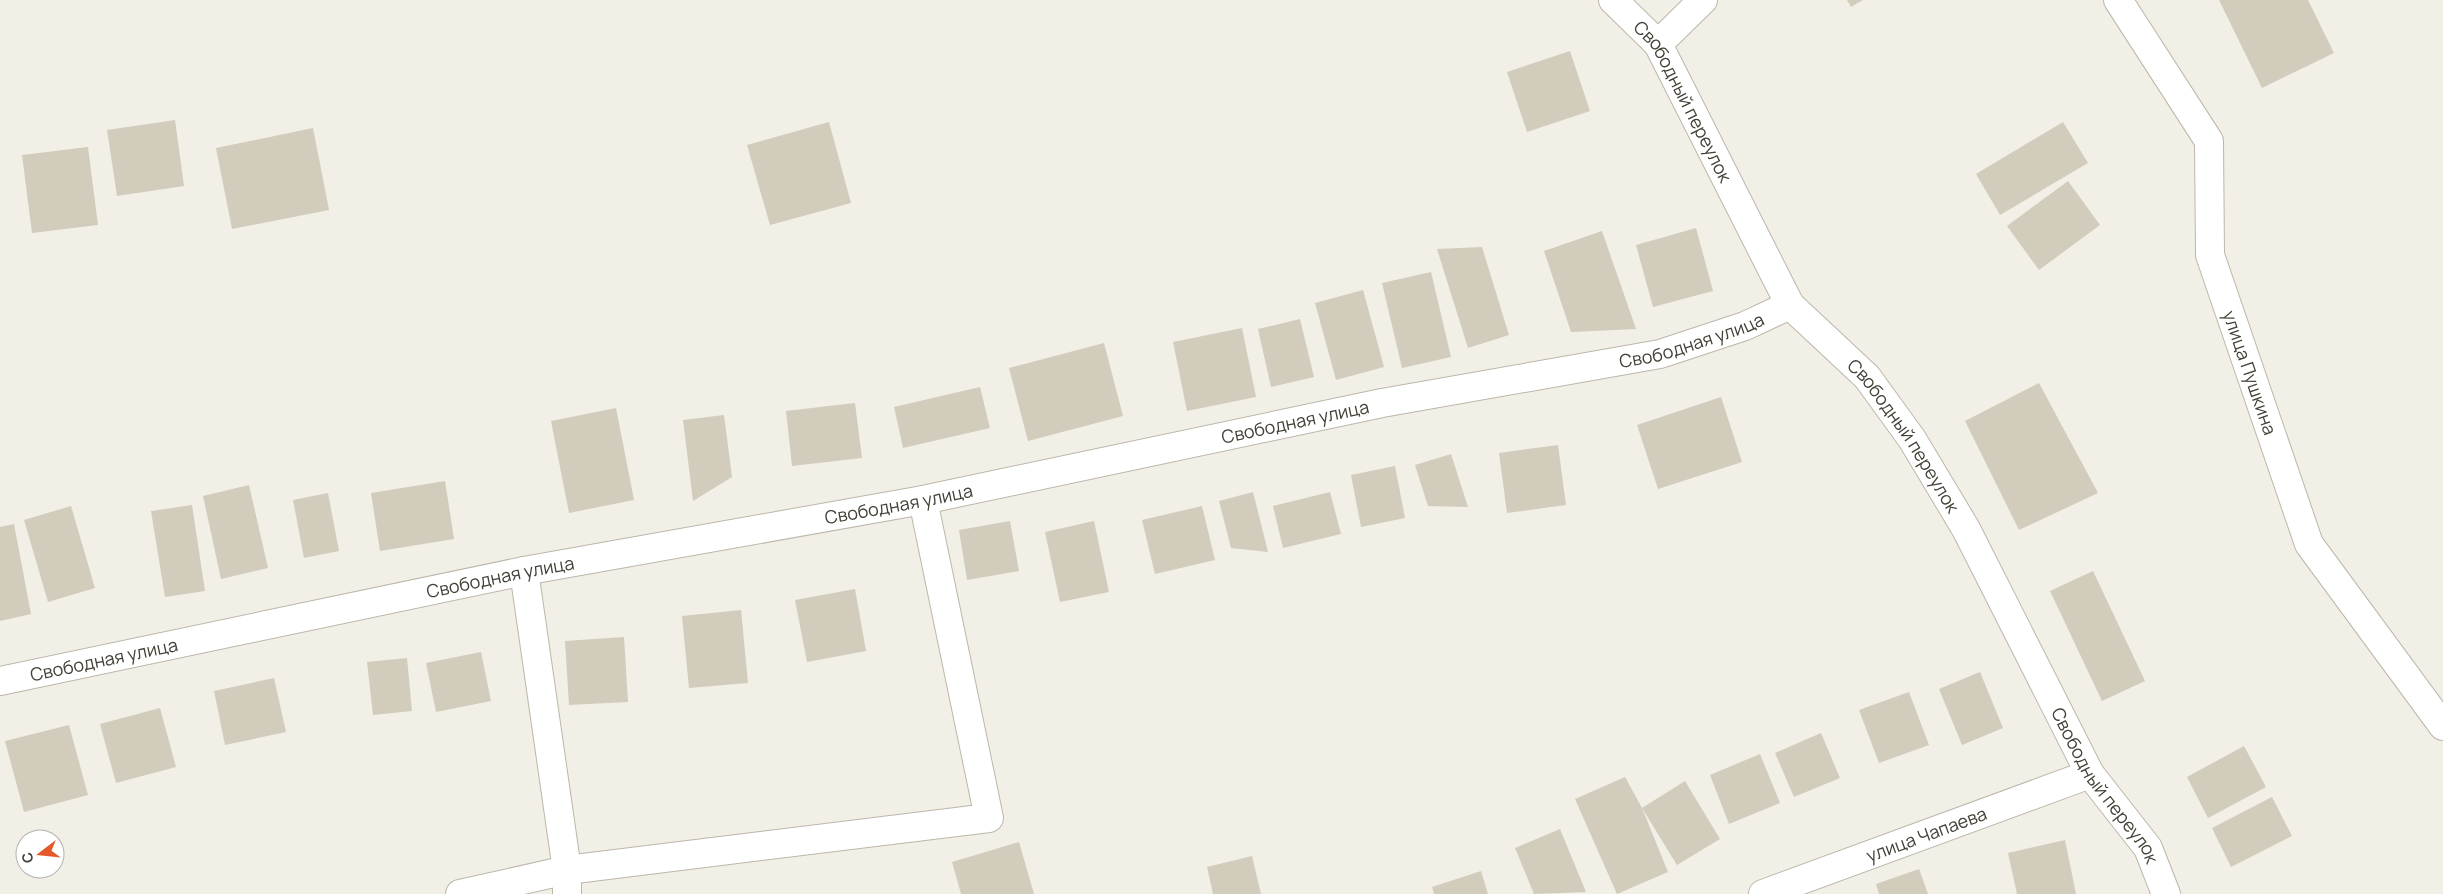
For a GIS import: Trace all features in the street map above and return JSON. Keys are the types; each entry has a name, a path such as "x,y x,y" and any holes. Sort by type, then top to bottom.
{"street":[{"name":"Свободный переулок","path":"1613,0 1658,44 1790,305 1867,377 1912,439 1966,529 2090,774 2148,848 2166,894"},
{"path":"1658,44 1703,0"},
{"name":"улица Пушкина","path":"2118,0 2209,142 2210,255 2309,544 2443,726"},
{"name":"Свободная улица","path":"0,681 524,572 923,500 1382,403 1660,354 1745,326 1790,305"},
{"path":"460,894 567,882 988,818 923,500"},
{"path":"524,572 567,882"},
{"name":"улица Чапаева","path":"1763,894 2090,774"}],"building":[{"path":"1847,0 1863,0 1851,7"},
{"path":"2219,0 2308,0 2334,53 2262,88"},
{"path":"1570,51 1590,111 1527,132 1507,72"},
{"path":"175,120 184,186 117,196 107,130"},
{"path":"829,122 851,203 770,225 747,145"},
{"path":"2063,122 2088,163 2000,215 1976,174"},
{"path":"313,128 329,210 232,229 216,148"},
{"path":"88,147 98,225 32,233 22,155"},
{"path":"2068,181 2100,225 2039,270 2007,226"},
{"path":"1696,228 1713,291 1653,307 1636,245"},
{"path":"1602,231 1636,329 1571,332 1544,251"},
{"path":"1482,247 1509,335 1468,348 1437,249"},
{"path":"1431,272 1451,357 1402,368 1382,283"},
{"path":"1363,290 1384,367 1336,380 1315,303"},
{"path":"1300,319 1314,377 1271,387 1258,329"},
{"path":"1242,328 1256,397 1187,411 1173,342"},
{"path":"1104,343 1123,416 1028,441 1009,368"},
{"path":"2039,383 2098,493 2019,530 1965,421"},
{"path":"980,387 990,428 903,448 894,407"},
{"path":"1721,397 1742,462 1658,489 1637,425"},
{"path":"855,403 862,458 792,466 786,411"},
{"path":"616,408 634,500 569,513 551,421"},
{"path":"724,415 732,477 693,501 683,420"},
{"path":"1558,445 1566,505 1507,513 1499,453"},
{"path":"1451,454 1468,507 1428,506 1415,465"},
{"path":"1395,466 1405,518 1361,527 1351,475"},
{"path":"445,481 454,539 380,551 371,493"},
{"path":"249,485 268,568 221,579 203,496"},
{"path":"1253,492 1268,552 1231,548 1219,501"},
{"path":"1330,492 1341,534 1283,548 1273,506"},
{"path":"328,493 339,551 304,558 293,500"},
{"path":"192,505 205,591 165,597 151,511"},
{"path":"71,506 95,588 48,602 24,520"},
{"path":"1202,506 1215,560 1155,574 1142,520"},
{"path":"1010,521 1019,571 967,580 959,530"},
{"path":"1094,521 1109,592 1060,602 1045,532"},
{"path":"14,524 31,614 0,621 0,527"},
{"path":"2093,571 2145,681 2102,701 2050,591"},
{"path":"855,589 866,651 807,662 795,600"},
{"path":"741,610 748,683 689,688 682,616"},
{"path":"624,637 628,702 569,705 565,641"},
{"path":"481,652 491,701 436,712 426,663"},
{"path":"407,658 412,711 373,715 367,662"},
{"path":"1980,672 2003,728 1962,745 1939,689"},
{"path":"274,678 286,732 225,745 214,691"},
{"path":"1909,692 1929,745 1879,763 1859,710"},
{"path":"160,708 176,767 116,783 100,724"},
{"path":"69,725 88,795 24,812 5,741"},
{"path":"1821,733 1840,778 1794,797 1775,753"},
{"path":"2244,746 2266,787 2208,818 2187,777"},
{"path":"1760,754 1780,803 1729,824 1710,775"},
{"path":"1625,777 1642,808 1668,872 1617,894 1575,799"},
{"path":"1685,781 1720,839 1677,865 1642,808"},
{"path":"2272,797 2292,836 2231,867 2212,828"},
{"path":"1560,829 1586,892 1534,894 1515,848"},
{"path":"2065,840 2076,894 2017,894 2008,853"},
{"path":"1019,842 1034,894 961,894 952,862"},
{"path":"1252,856 1261,894 1213,894 1207,867"},
{"path":"1919,869 1928,894 1879,894 1876,884"},
{"path":"1481,871 1488,894 1434,894 1432,887"}]}
